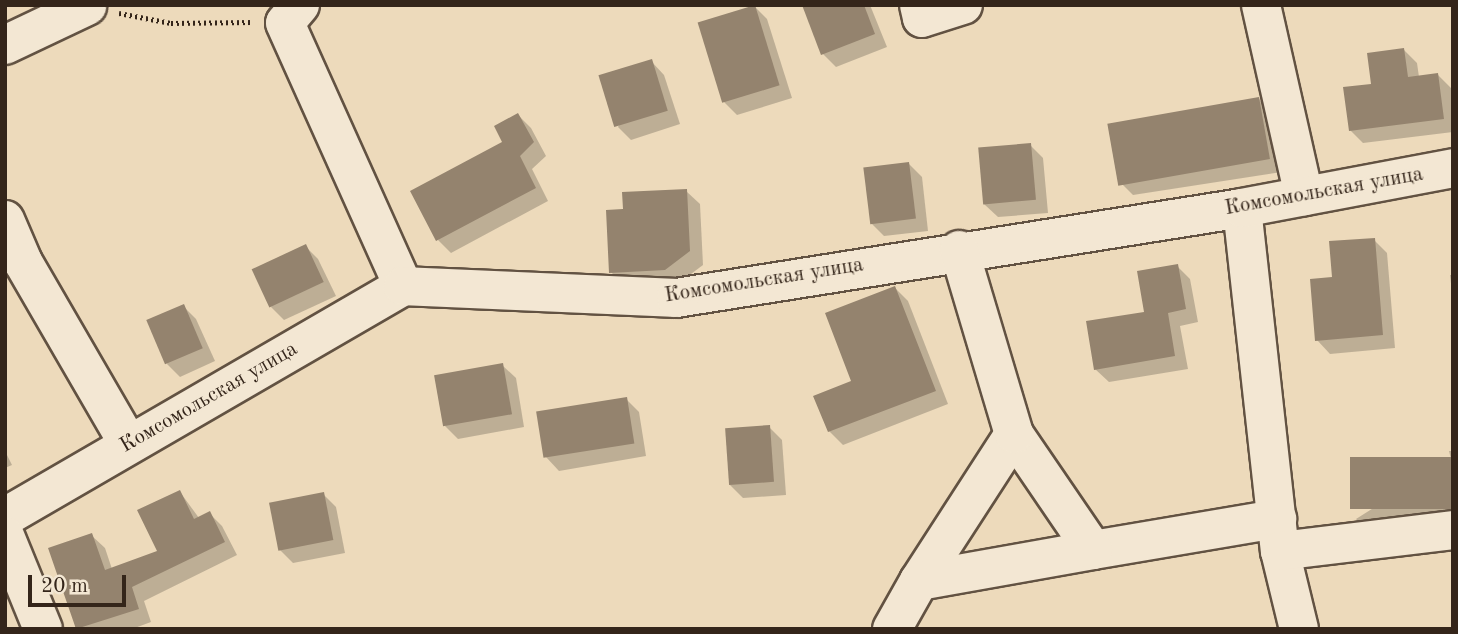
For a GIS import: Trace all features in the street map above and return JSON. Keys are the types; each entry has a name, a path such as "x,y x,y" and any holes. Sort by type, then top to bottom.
{"street":[{"path":"919,5 922,18 963,5"},
{"path":"1261,5 1304,196"},
{"path":"5,45 87,6"},
{"path":"292,14 403,286"},
{"name":"Комсомольская улица","path":"5,517 128,443 403,286 676,298 959,250 1242,208 1453,168"},
{"path":"1242,208 1279,535 1299,629"},
{"path":"5,220 23,262 128,443"},
{"path":"959,250 1014,434 1093,550"},
{"path":"892,629 919,581 1014,434"},
{"path":"919,581 1093,550 1279,535 1453,530"},
{"path":"5,536 43,629"}],"path":[{"path":"87,6 171,23 292,14"}],"building":[{"path":"755,5 780,85 722,103 698,23"},
{"path":"802,5 864,5 875,34 821,55"},
{"path":"1404,48 1408,77 1438,73 1444,119 1349,131 1343,87 1371,84 1367,53"},
{"path":"652,59 668,111 614,127 598,75"},
{"path":"1259,97 1270,159 1118,186 1107,124"},
{"path":"518,113 534,142 520,156 536,188 436,241 410,191 502,142 494,126"},
{"path":"1031,143 1036,200 983,204 978,148"},
{"path":"909,162 916,219 870,224 863,168"},
{"path":"687,189 690,251 665,270 609,273 606,210 623,209 622,192"},
{"path":"1375,238 1383,335 1315,341 1310,279 1332,277 1329,241"},
{"path":"306,244 324,282 269,307 252,269"},
{"path":"1178,264 1186,309 1168,313 1175,356 1094,370 1086,321 1144,312 1137,271"},
{"path":"895,286 936,391 828,432 813,396 851,381 825,313"},
{"path":"184,304 203,348 165,364 146,320"},
{"path":"503,363 512,414 443,426 434,375"},
{"path":"627,397 634,443 543,458 536,411"},
{"path":"770,425 774,482 729,485 725,428"},
{"path":"1350,457 1453,457 1453,509 1350,509"},
{"path":"180,490 194,519 210,511 225,542 132,587 139,609 76,629 48,548 92,533 105,570 157,551 137,510"},
{"path":"324,492 333,540 278,551 269,503"}]}
